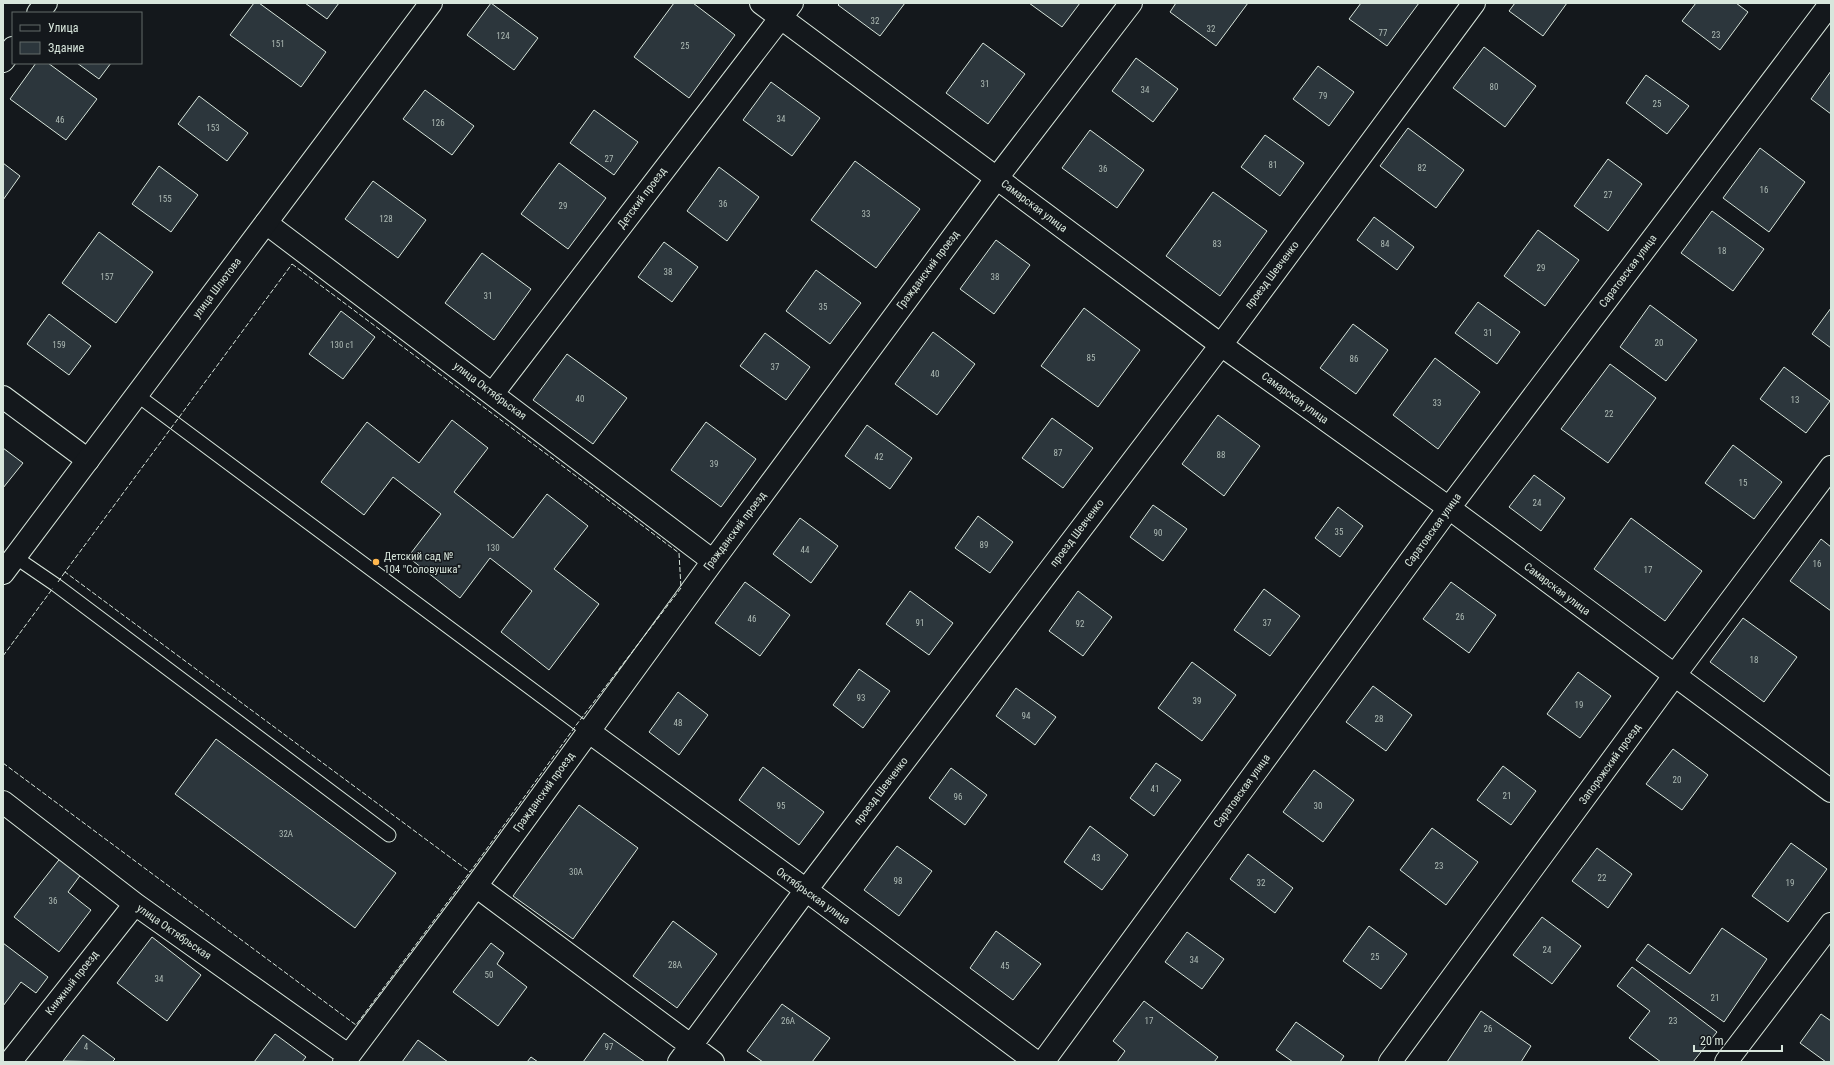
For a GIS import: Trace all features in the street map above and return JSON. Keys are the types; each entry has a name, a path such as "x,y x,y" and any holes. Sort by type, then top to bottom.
{"street":[{"path":"39,12 46,3"},
{"name":"улица Шлютова","path":"9,565 431,3"},
{"name":"Самарская улица","path":"761,3 786,11 996,179 1221,345 1449,508 1831,791"},
{"name":"Гражданский проезд","path":"347,1059 996,179 1131,3"},
{"name":"проезд Шевченко","path":"685,1054 806,890 1221,345 1474,3"},
{"name":"Саратовская улица","path":"1044,1062 1449,508 1831,3"},
{"name":"Детский проезд","path":"493,394 786,11"},
{"path":"3,61 12,49"},
{"name":"улица Октябрьская","path":"266,223 713,561"},
{"path":"3,397 88,460"},
{"name":"Запорожский проезд","path":"1390,1062 1674,676 1831,467"},
{"name":"Октябрьская улица","path":"588,731 806,890 1036,1062"},
{"name":"улица Октябрьская","path":"3,802 135,904 347,1059"},
{"path":"476,886 685,1054 713,1062"},
{"name":"Книжный проезд","path":"10,1062 135,904"},
{"path":"1726,1062 1831,924"}],"lane":[{"path":"137,396 588,731"},
{"path":"9,565 56,584 389,836"}],"building":[{"path":"254,3 259,3 326,52 301,87 230,35"},
{"path":"305,3 339,3 327,19"},
{"path":"491,3 538,38 514,70 467,35"},
{"path":"674,3 693,3 735,35 689,98 634,57"},
{"path":"840,3 905,3 880,36 838,5"},
{"path":"1029,3 1080,3 1062,27"},
{"path":"1176,3 1248,3 1216,46 1170,12"},
{"path":"1361,3 1419,3 1387,46 1349,19"},
{"path":"1515,3 1567,3 1543,36 1509,11"},
{"path":"1696,3 1736,3 1748,12 1720,50 1682,21"},
{"path":"983,43 1025,74 988,124 946,93"},
{"path":"1484,47 1536,86 1505,127 1453,88"},
{"path":"1136,58 1178,89 1153,122 1112,91"},
{"path":"35,64 49,64 97,99 66,140 10,99"},
{"path":"78,64 110,64 99,79"},
{"path":"1318,66 1354,92 1329,126 1293,99"},
{"path":"1831,71 1831,114 1811,99"},
{"path":"1646,75 1689,106 1667,134 1626,103"},
{"path":"771,82 820,118 792,156 743,120"},
{"path":"425,90 474,126 452,155 403,119"},
{"path":"199,96 248,133 227,161 178,124"},
{"path":"594,110 638,142 614,175 570,143"},
{"path":"1408,128 1464,170 1436,208 1380,166"},
{"path":"1090,130 1144,170 1117,208 1062,168"},
{"path":"1265,135 1304,163 1280,196 1241,167"},
{"path":"1760,148 1805,182 1769,232 1723,198"},
{"path":"1608,159 1642,184 1608,231 1574,206"},
{"path":"855,161 920,209 876,268 811,220"},
{"path":"3,163 20,176 3,200"},
{"path":"559,163 606,198 568,249 521,214"},
{"path":"159,166 198,195 171,232 132,204"},
{"path":"719,167 759,197 727,241 687,211"},
{"path":"373,181 426,220 398,258 345,219"},
{"path":"1213,192 1267,231 1220,296 1166,256"},
{"path":"1712,211 1764,249 1733,291 1681,253"},
{"path":"1374,217 1414,247 1397,270 1357,240"},
{"path":"1538,230 1579,260 1545,306 1504,276"},
{"path":"99,232 153,272 116,323 62,283"},
{"path":"996,240 1030,265 994,314 960,289"},
{"path":"664,242 698,267 672,302 638,277"},
{"path":"482,253 531,289 494,340 445,303"},
{"path":"816,270 861,303 830,344 786,311"},
{"path":"1478,302 1520,332 1497,364 1455,333"},
{"path":"1650,305 1697,340 1666,381 1620,347"},
{"path":"1084,308 1140,350 1098,407 1041,366"},
{"path":"1831,308 1831,348 1812,334"},
{"path":"341,311 375,337 343,379 309,354"},
{"path":"49,314 91,346 69,375 27,344"},
{"path":"1353,324 1388,350 1356,394 1320,368"},
{"path":"933,332 975,364 937,415 895,384"},
{"path":"765,333 810,367 786,400 740,366"},
{"path":"567,354 627,398 593,444 533,400"},
{"path":"1435,358 1480,392 1438,449 1393,415"},
{"path":"1610,364 1656,398 1608,463 1561,429"},
{"path":"1784,367 1830,401 1806,433 1760,399"},
{"path":"1218,415 1260,446 1224,496 1182,464"},
{"path":"1052,418 1093,448 1063,488 1022,458"},
{"path":"452,420 488,448 454,492 513,538 547,494 588,526 554,569 599,604 549,670 501,632 532,591 490,558 460,598 408,557 441,514 393,477 364,515 321,482 367,422 419,463"},
{"path":"706,422 756,459 721,507 671,470"},
{"path":"867,425 912,458 890,489 845,456"},
{"path":"1733,445 1782,482 1754,519 1705,483"},
{"path":"3,448 23,463 3,488"},
{"path":"1534,475 1565,498 1541,531 1509,507"},
{"path":"1153,505 1187,529 1163,561 1130,537"},
{"path":"1338,507 1363,526 1340,557 1315,538"},
{"path":"978,516 1013,542 990,573 955,548"},
{"path":"800,518 838,546 811,583 773,554"},
{"path":"1631,518 1702,571 1665,621 1594,569"},
{"path":"1821,539 1831,547 1831,611 1790,581"},
{"path":"745,582 790,615 760,656 715,623"},
{"path":"1451,582 1496,615 1469,653 1423,619"},
{"path":"1264,589 1300,616 1270,656 1234,630"},
{"path":"910,591 953,623 929,655 886,624"},
{"path":"1078,591 1112,617 1083,656 1049,631"},
{"path":"1743,618 1797,657 1764,702 1710,662"},
{"path":"1192,662 1236,695 1202,741 1158,708"},
{"path":"859,669 890,691 863,728 833,705"},
{"path":"1578,672 1611,696 1580,738 1547,714"},
{"path":"1373,686 1412,715 1386,751 1346,722"},
{"path":"1016,688 1056,717 1035,745 996,716"},
{"path":"678,692 708,715 679,755 649,732"},
{"path":"216,739 396,873 355,928 175,794"},
{"path":"1673,749 1708,775 1682,810 1646,784"},
{"path":"1156,763 1181,780 1154,816 1130,798"},
{"path":"1503,766 1536,791 1511,825 1477,800"},
{"path":"763,767 824,812 799,845 739,800"},
{"path":"951,768 987,795 965,825 929,798"},
{"path":"1314,770 1354,800 1323,842 1283,812"},
{"path":"579,805 638,848 573,939 513,896"},
{"path":"1090,826 1128,855 1102,890 1064,862"},
{"path":"1432,828 1478,862 1446,905 1400,870"},
{"path":"1791,843 1827,869 1788,922 1752,896"},
{"path":"897,846 932,871 899,916 864,890"},
{"path":"1597,848 1632,874 1608,908 1572,881"},
{"path":"1248,854 1293,888 1275,913 1230,879"},
{"path":"62,856 82,873 68,892 91,910 59,952 14,917"},
{"path":"1542,917 1581,946 1552,984 1513,955"},
{"path":"673,921 717,954 677,1008 633,976"},
{"path":"1369,926 1407,954 1381,989 1343,961"},
{"path":"1722,928 1767,959 1724,1022 1636,960 1648,944 1690,974"},
{"path":"996,931 1041,964 1013,1000 970,968"},
{"path":"1187,932 1224,959 1202,989 1165,962"},
{"path":"152,937 201,975 167,1021 117,983"},
{"path":"3,943 48,977 36,993 21,982 3,1006"},
{"path":"491,943 504,953 497,964 527,987 498,1026 453,992"},
{"path":"1632,967 1717,1032 1693,1062 1661,1062 1629,1038 1650,1011 1617,986"},
{"path":"1144,1001 1218,1057 1214,1062 1117,1062 1125,1051 1113,1041"},
{"path":"782,1004 830,1038 812,1062 763,1062 747,1051"},
{"path":"1481,1011 1531,1046 1521,1062 1447,1062"},
{"path":"1821,1014 1831,1021 1831,1062 1826,1062 1800,1043"},
{"path":"1296,1022 1344,1056 1340,1062 1293,1062 1276,1050"},
{"path":"604,1033 645,1062 583,1062"},
{"path":"275,1034 306,1057 302,1062 254,1062"},
{"path":"83,1035 115,1059 112,1062 63,1061"},
{"path":"418,1040 448,1062 402,1062"},
{"path":"531,1057 538,1062 527,1062"}],"fence":[{"path":"292,264 679,553 681,588 577,724 470,872 65,572 292,264"},
{"path":"58,582 65,572"},
{"path":"3,656 53,588"},
{"path":"3,763 356,1025 470,872"}],"place":[{"name":"Детский сад № 104 \"Соловушка\"","path":"376,562"}]}
